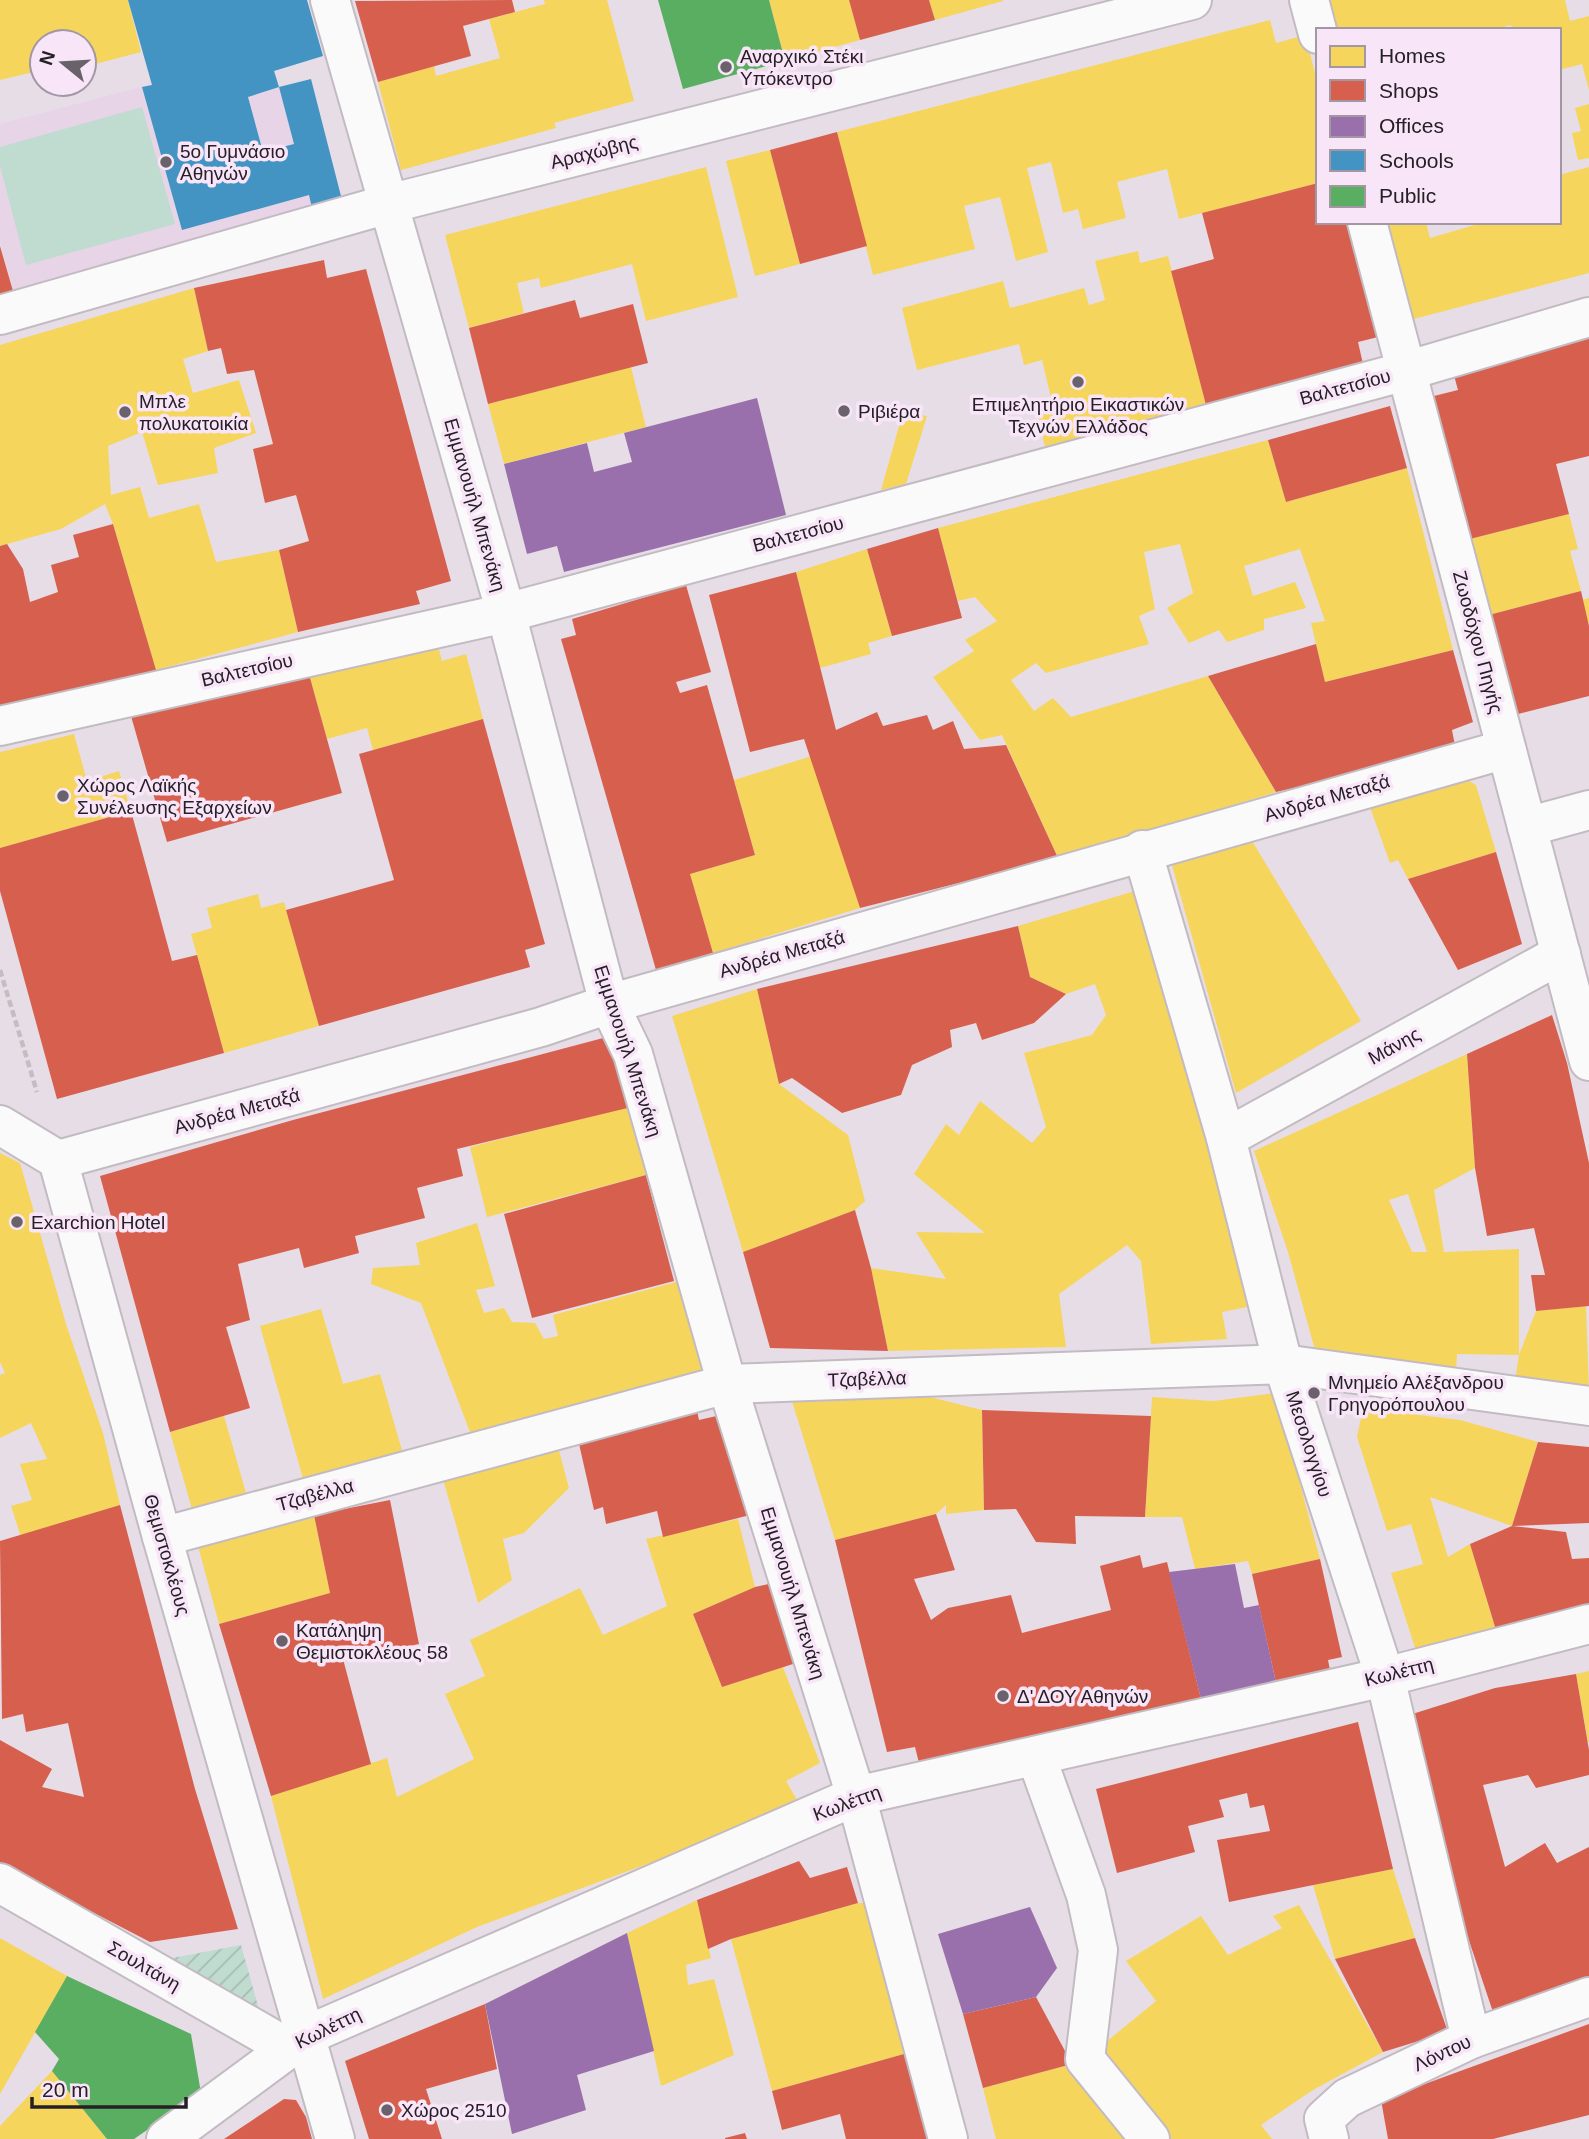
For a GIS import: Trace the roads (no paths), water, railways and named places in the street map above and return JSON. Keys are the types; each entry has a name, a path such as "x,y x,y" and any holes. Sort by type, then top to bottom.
{"street":[{"name":"Εμμανουήλ Μπενάκη","path":"330,0 506,613 610,1004 633,1054 727,1384 856,1796 948,2139"},
{"name":"Αραχώβης","path":"0,315 388,204 1192,0"},
{"path":"1309,0 1316,28"},
{"name":"Ζωοδόχου Πηγής","path":"1368,224 1589,1061"},
{"name":"Βαλτετσίου","path":"0,726 506,613 1406,371 1589,317"},
{"name":"Ανδρέα Μεταξά","path":"58,1160 541,1027 610,1004 1142,850 1506,749"},
{"path":"1527,827 1589,810"},
{"name":"Μεσολογγίου","path":"1142,850 1226,1138 1283,1364 1385,1677 1471,2039"},
{"name":"Μάνης","path":"1226,1138 1561,954"},
{"path":"0,1125 58,1160"},
{"name":"Θεμιστοκλέους","path":"58,1160 298,2041 335,2139"},
{"name":"Τζαβέλλα","path":"162,1537 727,1384 1283,1364 1589,1406"},
{"name":"Κωλέττη","path":"166,2139 298,2041 856,1796 1385,1677 1589,1624"},
{"path":"1036,1756 1086,1895 1098,1950 1085,2059 1150,2139"},
{"name":"Σουλτάνη","path":"0,1883 298,2041"},
{"name":"Λόντου","path":"1329,2139 1324,2119 1347,2098 1471,2039 1589,1997"}],"place":[{"name":"Αναρχικό Στέκι Υπόκεντρο","path":"726,67"},
{"name":"5ο Γυμνάσιο Αθηνών","path":"166,162"},
{"name":"Επιμελητήριο Εικαστικών Τεχνών Ελλάδος","path":"1078,382"},
{"name":"Ριβιέρα","path":"844,411"},
{"name":"Μπλε πολυκατοικία","path":"125,412"},
{"name":"Χώρος Λαϊκής Συνέλευσης Εξαρχείων","path":"63,796"},
{"name":"Exarchion Hotel","path":"17,1222"},
{"name":"Μνημείο Αλέξανδρου Γρηγορόπουλου","path":"1314,1393"},
{"name":"Κατάληψη Θεμιστοκλέους 58","path":"282,1641"},
{"name":"Δ' ΔΟΥ Αθηνών","path":"1003,1696"},
{"name":"Χώρος 2510","path":"387,2110"}]}
